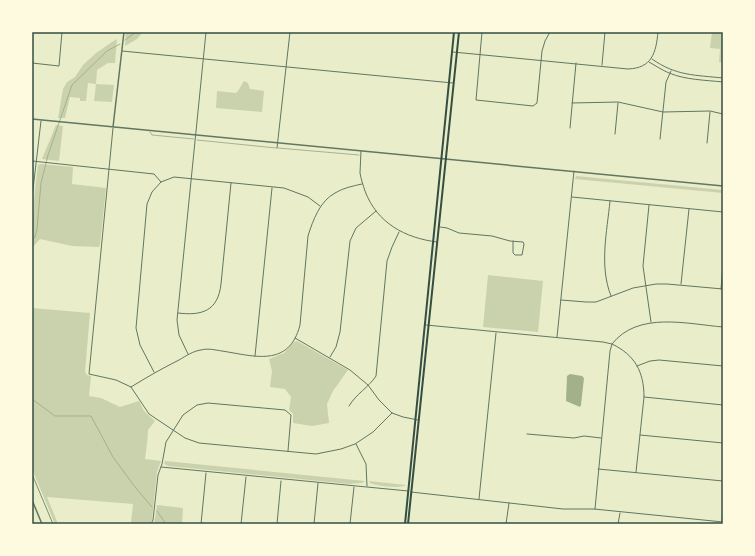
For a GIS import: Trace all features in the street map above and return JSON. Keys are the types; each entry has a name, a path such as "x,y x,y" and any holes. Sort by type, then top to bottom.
{"main road":[{"path":"405,524 454,32"},
{"path":"408,524 459,32"}],"street":[{"path":"32,63 59,66 62,32"},
{"path":"124,32 113,127 89,374 116,380 131,387 149,414 172,431 199,443 316,454 341,449 356,444 373,432 392,413"},
{"path":"188,355 179,335 177,324 206,32"},
{"path":"278,148 290,32"},
{"path":"482,32 476,100 533,106 536,103 541,60 545,41 550,32"},
{"path":"602,66 605,32"},
{"path":"452,52 576,64 637,68 652,58 656,50 658,32"},
{"path":"122,51 454,84"},
{"path":"652,58 671,70 685,74 723,78"},
{"path":"649,61 669,73 685,78 723,82"},
{"path":"570,128 576,64"},
{"path":"660,139 666,82 671,70"},
{"path":"698,80 699,76"},
{"path":"572,103 618,102 663,112 710,111 723,114"},
{"path":"614,134 618,102"},
{"path":"707,143 710,111"},
{"path":"32,119 723,186"},
{"path":"32,198 41,120"},
{"path":"361,150 360,173 362,184 376,211 386,222 399,232 415,238 438,242"},
{"path":"32,161 154,174 161,182"},
{"path":"557,338 574,171"},
{"path":"154,373 140,345 136,328 147,204 151,194 161,182 174,178 284,188 308,197 321,207"},
{"path":"178,313 202,313 213,306 219,297 222,284 231,183"},
{"path":"131,387 188,355 204,349 269,357 286,349 295,338 300,325 308,236 312,222 321,207 334,193 362,184"},
{"path":"255,356 273,187"},
{"path":"571,197 723,212"},
{"path":"610,201 604,263 611,297"},
{"path":"649,205 643,266 651,323"},
{"path":"681,285 689,208"},
{"path":"330,357 336,347 340,332 350,241 359,224 376,211"},
{"path":"439,226 459,233 492,236 524,242 524,252 522,255 515,255 513,253 513,241"},
{"path":"349,406 353,399 376,376 388,258 399,232"},
{"path":"720,289 723,265"},
{"path":"560,300 593,302 604,300 620,292 645,285 667,284 723,289"},
{"path":"594,509 610,351 612,344 618,336 630,329 651,323 668,322 723,328"},
{"path":"425,325 603,342 623,349 638,366 644,387 636,472"},
{"path":"479,499 496,332"},
{"path":"295,338 350,370 368,385 379,400 392,413 418,420"},
{"path":"638,366 650,361 659,360 723,366"},
{"path":"644,397 723,405"},
{"path":"151,524 153,520 158,475 166,442 183,415 197,405 208,403 285,410 291,415 288,452"},
{"path":"527,434 574,438 584,436 601,438"},
{"path":"640,435 723,443"},
{"path":"356,444 366,464 367,487"},
{"path":"161,467 281,480 408,491 563,509 594,509 723,522 723,513"},
{"path":"598,469 723,481"},
{"path":"201,524 206,472"},
{"path":"241,524 246,476"},
{"path":"277,524 281,480"},
{"path":"314,524 318,483"},
{"path":"350,524 354,486"},
{"path":"32,500 42,524"},
{"path":"506,524 509,503"},
{"path":"618,524 620,512"}],"lane":[{"path":"151,130 150,134 152,136 361,155"}],"shaded area":[{"path":"126,32 143,32 137,39 125,46"},
{"path":"712,32 723,32 723,62 719,62 720,49 710,48"},
{"path":"117,39 115,63 108,63 97,70 96,84 88,83 86,101 80,101 80,98 70,97 65,118 58,118 63,89 67,82 75,77 83,65 96,53"},
{"path":"244,81 248,83 250,89 264,91 262,112 216,108 217,91 236,93"},
{"path":"96,84 114,85 112,102 94,101"},
{"path":"56,125 63,126 59,161 42,159"},
{"path":"38,165 73,167 72,184 106,188 99,247 72,246 40,239 32,248 35,186"},
{"path":"576,176 723,190 723,193 575,179"},
{"path":"488,275 543,281 538,332 483,327"},
{"path":"32,308 90,313 85,372 87,375 91,376 89,396 101,398 120,407 139,401 144,411 155,421 148,430 145,459 161,461 157,472 152,520 150,524 131,523 133,504 47,497 58,524 55,524 32,469"},
{"path":"297,341 348,370 333,391 327,404 329,423 312,426 293,423 293,414 289,410 291,397 285,389 270,387 272,371 269,359 284,353 294,342"},
{"path":"570,374 582,376 584,378 580,407 566,401 567,376"},
{"path":"165,461 365,481 362,483 349,484 168,466 164,464"},
{"path":"369,481 406,485 399,487 388,487 373,484"},
{"path":"157,505 183,508 182,524 154,524"}],"waterway":[{"path":"125,40 136,32"},
{"path":"32,240 35,237 37,229 41,183 48,155 72,85 107,51 120,44"},
{"path":"32,399 55,416 91,416 113,457 152,507"},
{"path":"157,511 166,524"}],"railway":[{"path":"32,474 53,524"}]}
